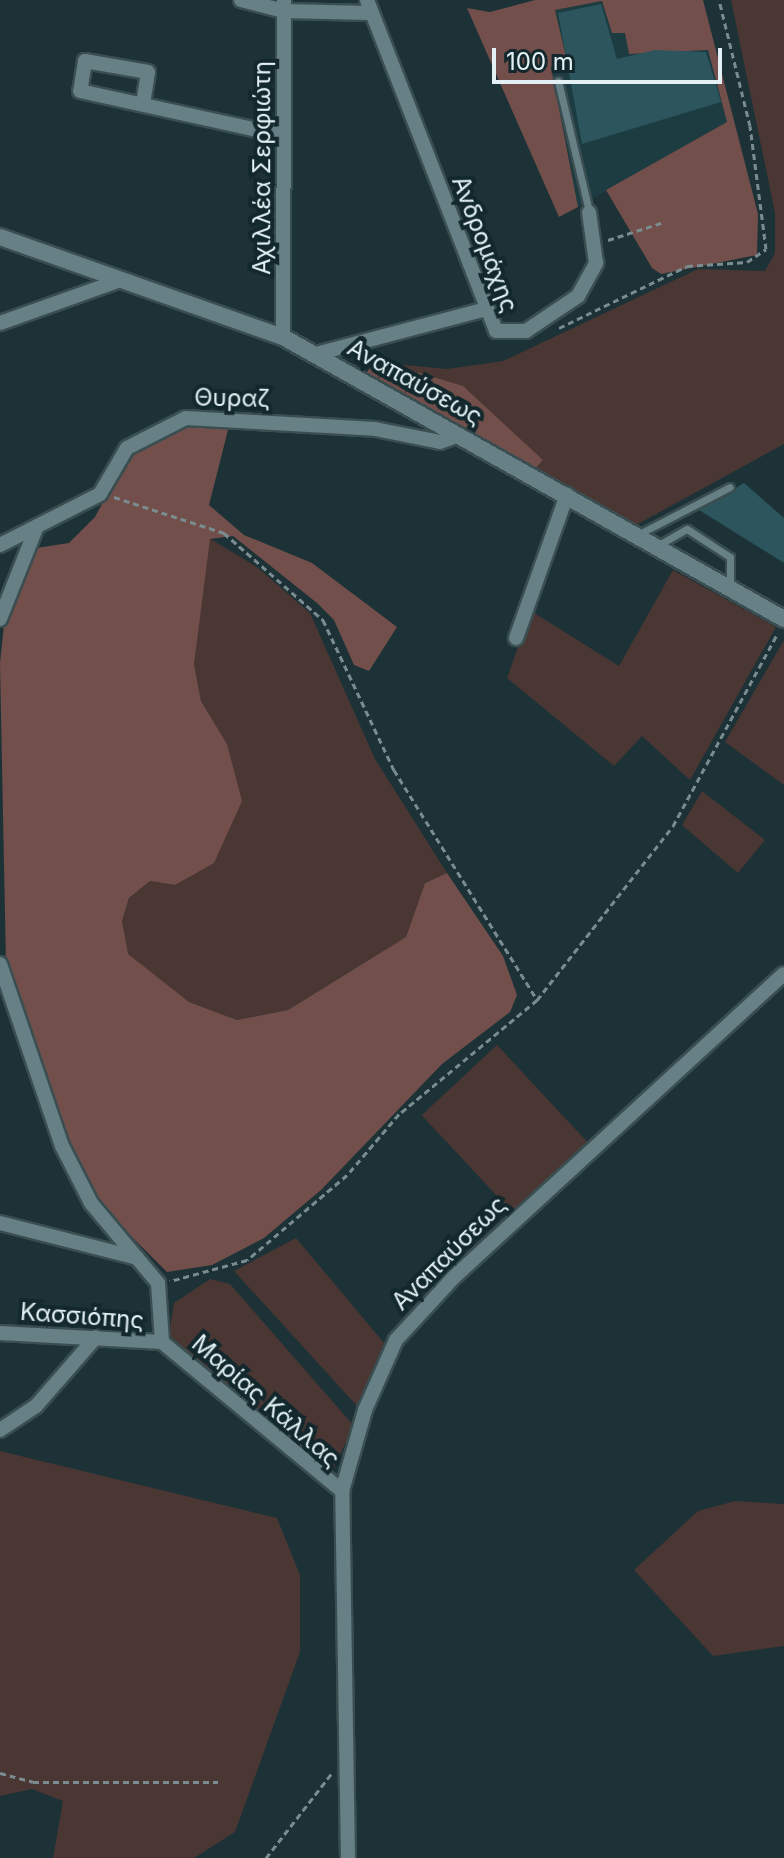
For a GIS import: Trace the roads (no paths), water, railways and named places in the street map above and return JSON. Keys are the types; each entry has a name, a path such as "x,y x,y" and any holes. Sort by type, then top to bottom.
{"street":[{"path":"241,0 284,5 368,6"},
{"name":"Αχιλλέα Σερφιώτη","path":"283,337 284,5"},
{"name":"Ανδρομάχης","path":"368,6 496,331 526,331 578,296 596,263 597,243 589,212"},
{"path":"143,104 148,72 85,61 80,91 284,136"},
{"name":"Αναπαύσεως","path":"0,237 283,337 784,620"},
{"path":"0,323 118,281"},
{"path":"316,354 486,309"},
{"name":"Θυραζ","path":"37,525 100,494 127,448 186,418 375,429 440,442 459,435"},
{"path":"516,638 567,495"},
{"path":"0,545 37,525"},
{"path":"0,619 37,525"},
{"path":"0,964 62,1146 91,1203 158,1283 162,1342"},
{"name":"Αναπαύσεως","path":"348,1858 342,1491 365,1410 396,1340 453,1278 784,974"},
{"path":"0,1223 137,1258"},
{"name":"Κασσιόπης","path":"0,1333 162,1342"},
{"path":"0,1430 36,1406 96,1337"},
{"name":"Μαρίας Κάλλας","path":"162,1342 342,1491"}],"lane":[{"path":"558,81 589,212"},
{"path":"637,535 730,487"},
{"path":"657,546 687,529 730,557 730,588"}]}
